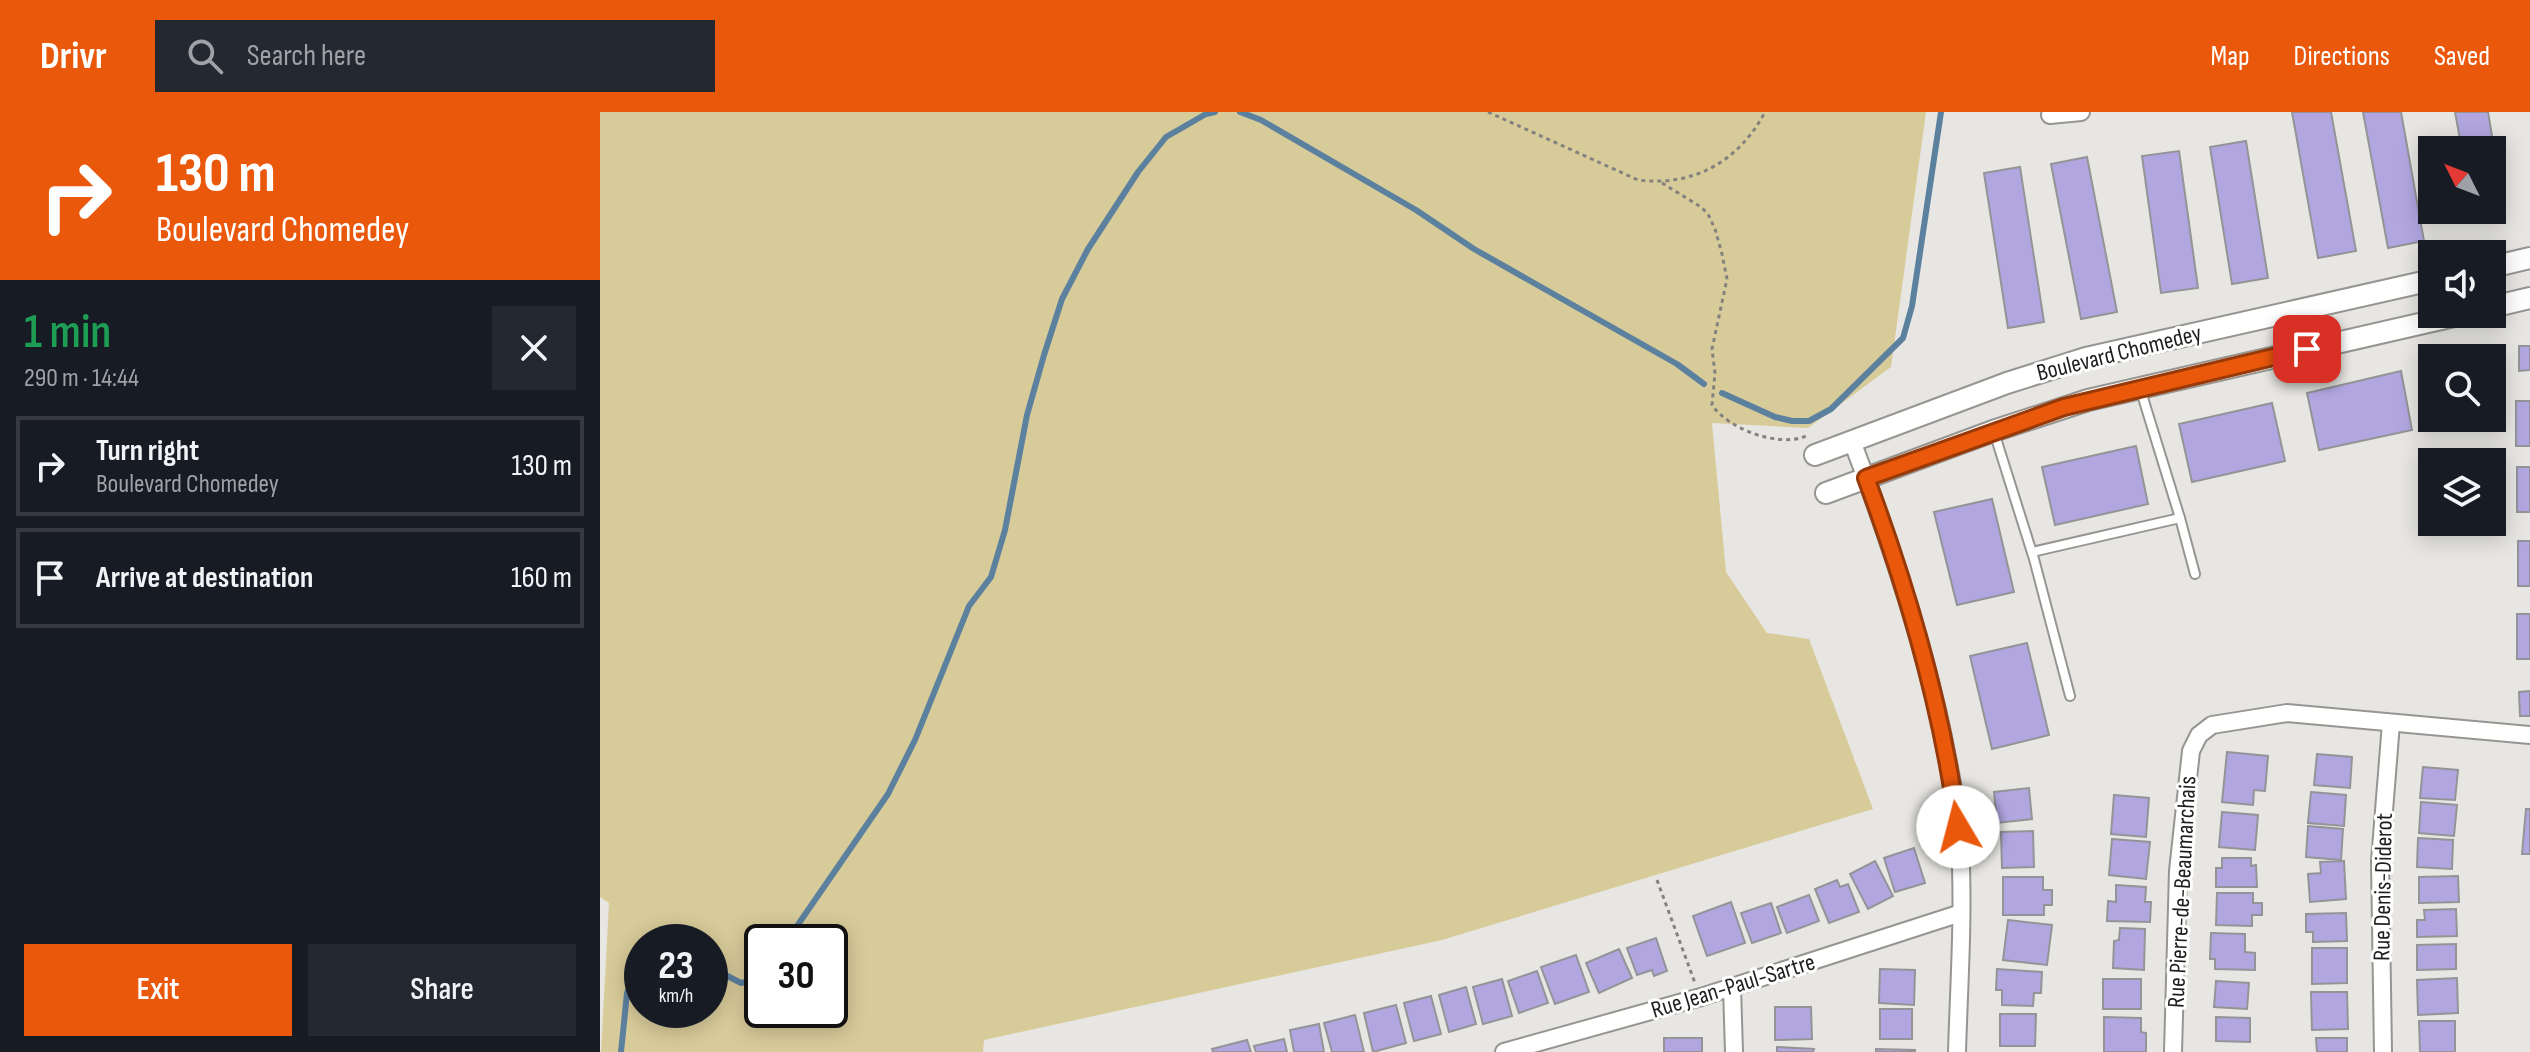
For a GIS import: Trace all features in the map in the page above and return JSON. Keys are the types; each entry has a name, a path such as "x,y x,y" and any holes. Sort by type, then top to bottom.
{"street":[{"path":"2051,112 2050,115 2081,112"},
{"path":"2506,264 2530,258"},
{"name":"Boulevard Chomedey","path":"1815,455 2007,383 2086,358 2418,283"},
{"path":"2506,304 2530,298"},
{"name":"Boulevard Chomedey","path":"1826,493 2064,407 2418,324"},
{"path":"1852,441 1921,644 1948,764 1960,843 1957,1052"},
{"name":"Rue Pierre-de-Beaumarchais","path":"2173,1052 2178,871 2191,751 2199,735 2212,725 2287,713 2530,735"},
{"name":"Rue Denis-Diderot","path":"2383,1052 2380,861 2391,723"},
{"name":"Rue Jean-Paul-Sartre","path":"1504,1052 1524,1049 1701,997 1961,913"},
{"path":"1732,987 1734,1052"}],"lane":[{"path":"2140,387 2195,574"},
{"path":"1993,431 2032,552 2070,696"},
{"path":"2032,552 2180,518"}],"path":[{"path":"1488,112 1638,180 1662,183 1709,169 1732,155 1753,133 1765,112"},
{"path":"1662,183 1701,207 1715,229 1722,254 1727,279 1712,349 1715,373 1712,405 1725,419 1777,441 1795,441 1813,433"},
{"path":"1657,880 1701,997"}],"shaded area":[{"path":"600,112 1926,112 1891,367 1808,428 1712,423 1726,572 1767,633 1809,639 1873,809 1442,940 984,1040 983,1052 601,1052 609,903 600,897"}],"building":[{"path":"2292,112 2331,112 2356,251 2318,258"},
{"path":"2363,112 2401,112 2418,207 2418,224 2421,224 2424,240 2388,248"},
{"path":"2455,112 2488,112 2492,136 2459,136"},
{"path":"2246,141 2268,278 2232,284 2210,147"},
{"path":"2179,151 2198,288 2161,293 2142,156"},
{"path":"2087,157 2117,312 2081,319 2051,164"},
{"path":"2020,167 2044,322 2008,328 1984,173"},
{"path":"2519,346 2530,346 2530,370 2519,371"},
{"path":"2401,371 2412,430 2319,450 2307,393"},
{"path":"2516,401 2530,401 2530,446 2516,446"},
{"path":"2272,403 2285,461 2192,482 2179,424"},
{"path":"2136,446 2148,504 2055,525 2042,467"},
{"path":"2517,467 2530,467 2530,512 2517,512"},
{"path":"1992,499 2014,592 1957,605 1934,512"},
{"path":"2518,541 2530,541 2530,586 2518,586"},
{"path":"2517,614 2530,614 2530,659 2517,659"},
{"path":"2027,643 2049,735 1992,749 1970,656"},
{"path":"2530,691 2530,716 2520,716 2519,692"},
{"path":"2227,752 2268,756 2265,791 2254,790 2253,805 2222,802"},
{"path":"2317,754 2352,757 2350,788 2314,785"},
{"path":"2423,767 2458,770 2455,800 2420,798"},
{"path":"2029,788 2032,819 1997,823 1994,792"},
{"path":"2311,792 2346,795 2344,826 2308,823"},
{"path":"2114,795 2149,798 2146,837 2111,834"},
{"path":"2421,802 2457,805 2454,836 2419,833"},
{"path":"2526,809 2530,809 2530,854 2522,854"},
{"path":"2222,812 2258,815 2255,850 2219,847"},
{"path":"2308,826 2343,829 2341,860 2306,857"},
{"path":"2033,831 2034,867 2002,868 2001,832"},
{"path":"2418,838 2453,840 2452,869 2417,867"},
{"path":"2112,839 2150,842 2146,879 2109,875"},
{"path":"1914,848 1925,883 1895,892 1884,858"},
{"path":"2222,858 2251,858 2251,866 2256,865 2257,887 2216,887 2216,868 2222,868"},
{"path":"1875,861 1893,896 1868,909 1850,874"},
{"path":"2344,861 2346,899 2310,902 2308,874 2321,873 2320,862"},
{"path":"2458,876 2459,902 2419,903 2419,877"},
{"path":"2003,877 2043,877 2043,890 2052,890 2052,905 2044,905 2044,915 2003,915"},
{"path":"1837,880 1840,887 1848,884 1859,912 1829,923 1815,889"},
{"path":"2116,885 2146,887 2145,902 2151,902 2150,922 2107,921 2108,901 2116,902"},
{"path":"2217,893 2253,893 2253,903 2262,903 2262,915 2252,915 2252,926 2216,925"},
{"path":"1809,895 1819,921 1787,933 1777,907"},
{"path":"1731,902 1745,943 1707,956 1693,916"},
{"path":"1771,903 1781,933 1752,943 1741,913"},
{"path":"2456,909 2457,936 2417,937 2417,920 2425,920 2424,910"},
{"path":"2346,913 2347,941 2313,942 2313,932 2306,932 2306,914"},
{"path":"2008,920 2052,925 2047,965 2003,960"},
{"path":"2120,928 2145,929 2144,970 2113,968 2114,941 2119,940"},
{"path":"2211,933 2245,934 2245,952 2255,953 2255,970 2215,969 2215,959 2210,959"},
{"path":"1656,938 1667,971 1654,976 1652,970 1637,975 1627,948"},
{"path":"2456,944 2456,969 2417,970 2417,945"},
{"path":"2312,948 2347,948 2347,983 2312,984"},
{"path":"1619,949 1632,978 1599,993 1586,963"},
{"path":"1576,955 1589,992 1555,1004 1541,967"},
{"path":"1880,969 1915,970 1914,1005 1879,1003"},
{"path":"1997,969 2042,972 2041,993 2034,993 2033,1006 2002,1005 2002,990 1996,990"},
{"path":"1537,971 1548,1003 1519,1013 1508,981"},
{"path":"2457,978 2458,1013 2418,1015 2417,980"},
{"path":"1502,979 1512,1016 1483,1024 1473,987"},
{"path":"2103,979 2141,979 2141,1009 2103,1009"},
{"path":"2216,981 2249,983 2247,1009 2214,1007"},
{"path":"1466,987 1476,1024 1449,1032 1439,995"},
{"path":"2311,992 2347,992 2348,1029 2312,1030"},
{"path":"1431,996 1441,1034 1414,1041 1404,1003"},
{"path":"1396,1005 1406,1043 1373,1052 1364,1013"},
{"path":"1775,1007 1811,1007 1812,1039 1775,1040"},
{"path":"1880,1009 1912,1009 1912,1039 1880,1039"},
{"path":"2000,1014 2036,1014 2035,1046 2000,1046"},
{"path":"1355,1015 1364,1052 1332,1052 1324,1023"},
{"path":"2104,1017 2141,1018 2141,1032 2146,1033 2146,1052 2104,1052"},
{"path":"2216,1017 2250,1018 2250,1042 2216,1041"},
{"path":"2419,1021 2455,1021 2455,1052 2420,1052"},
{"path":"1319,1024 1324,1052 1294,1052 1290,1030"},
{"path":"1664,1038 1702,1038 1702,1052 1664,1052"},
{"path":"2316,1038 2347,1038 2347,1052 2317,1052"},
{"path":"1284,1039 1287,1052 1256,1052 1254,1046"},
{"path":"1247,1040 1251,1052 1213,1052 1212,1049"},
{"path":"1777,1047 1814,1049 1813,1052 1777,1052"},
{"path":"1876,1049 1915,1050 1915,1052 1876,1052"}],"waterway":[{"path":"798,924 888,794 915,740 969,606 991,577 1005,530 1027,415 1062,299 1088,249 1138,172 1166,137 1215,112"},
{"path":"1240,112 1261,120 1416,210 1474,249 1677,364 1704,384"},
{"path":"1722,393 1775,417 1809,421 1831,409 1903,338 1912,306 1941,112"},
{"path":"728,976 744,982"},
{"path":"621,1052 624,1022"}],"route":[{"path":"1958,827 1936,704 1921,644 1866,478 2064,407 2307,349"}]}
